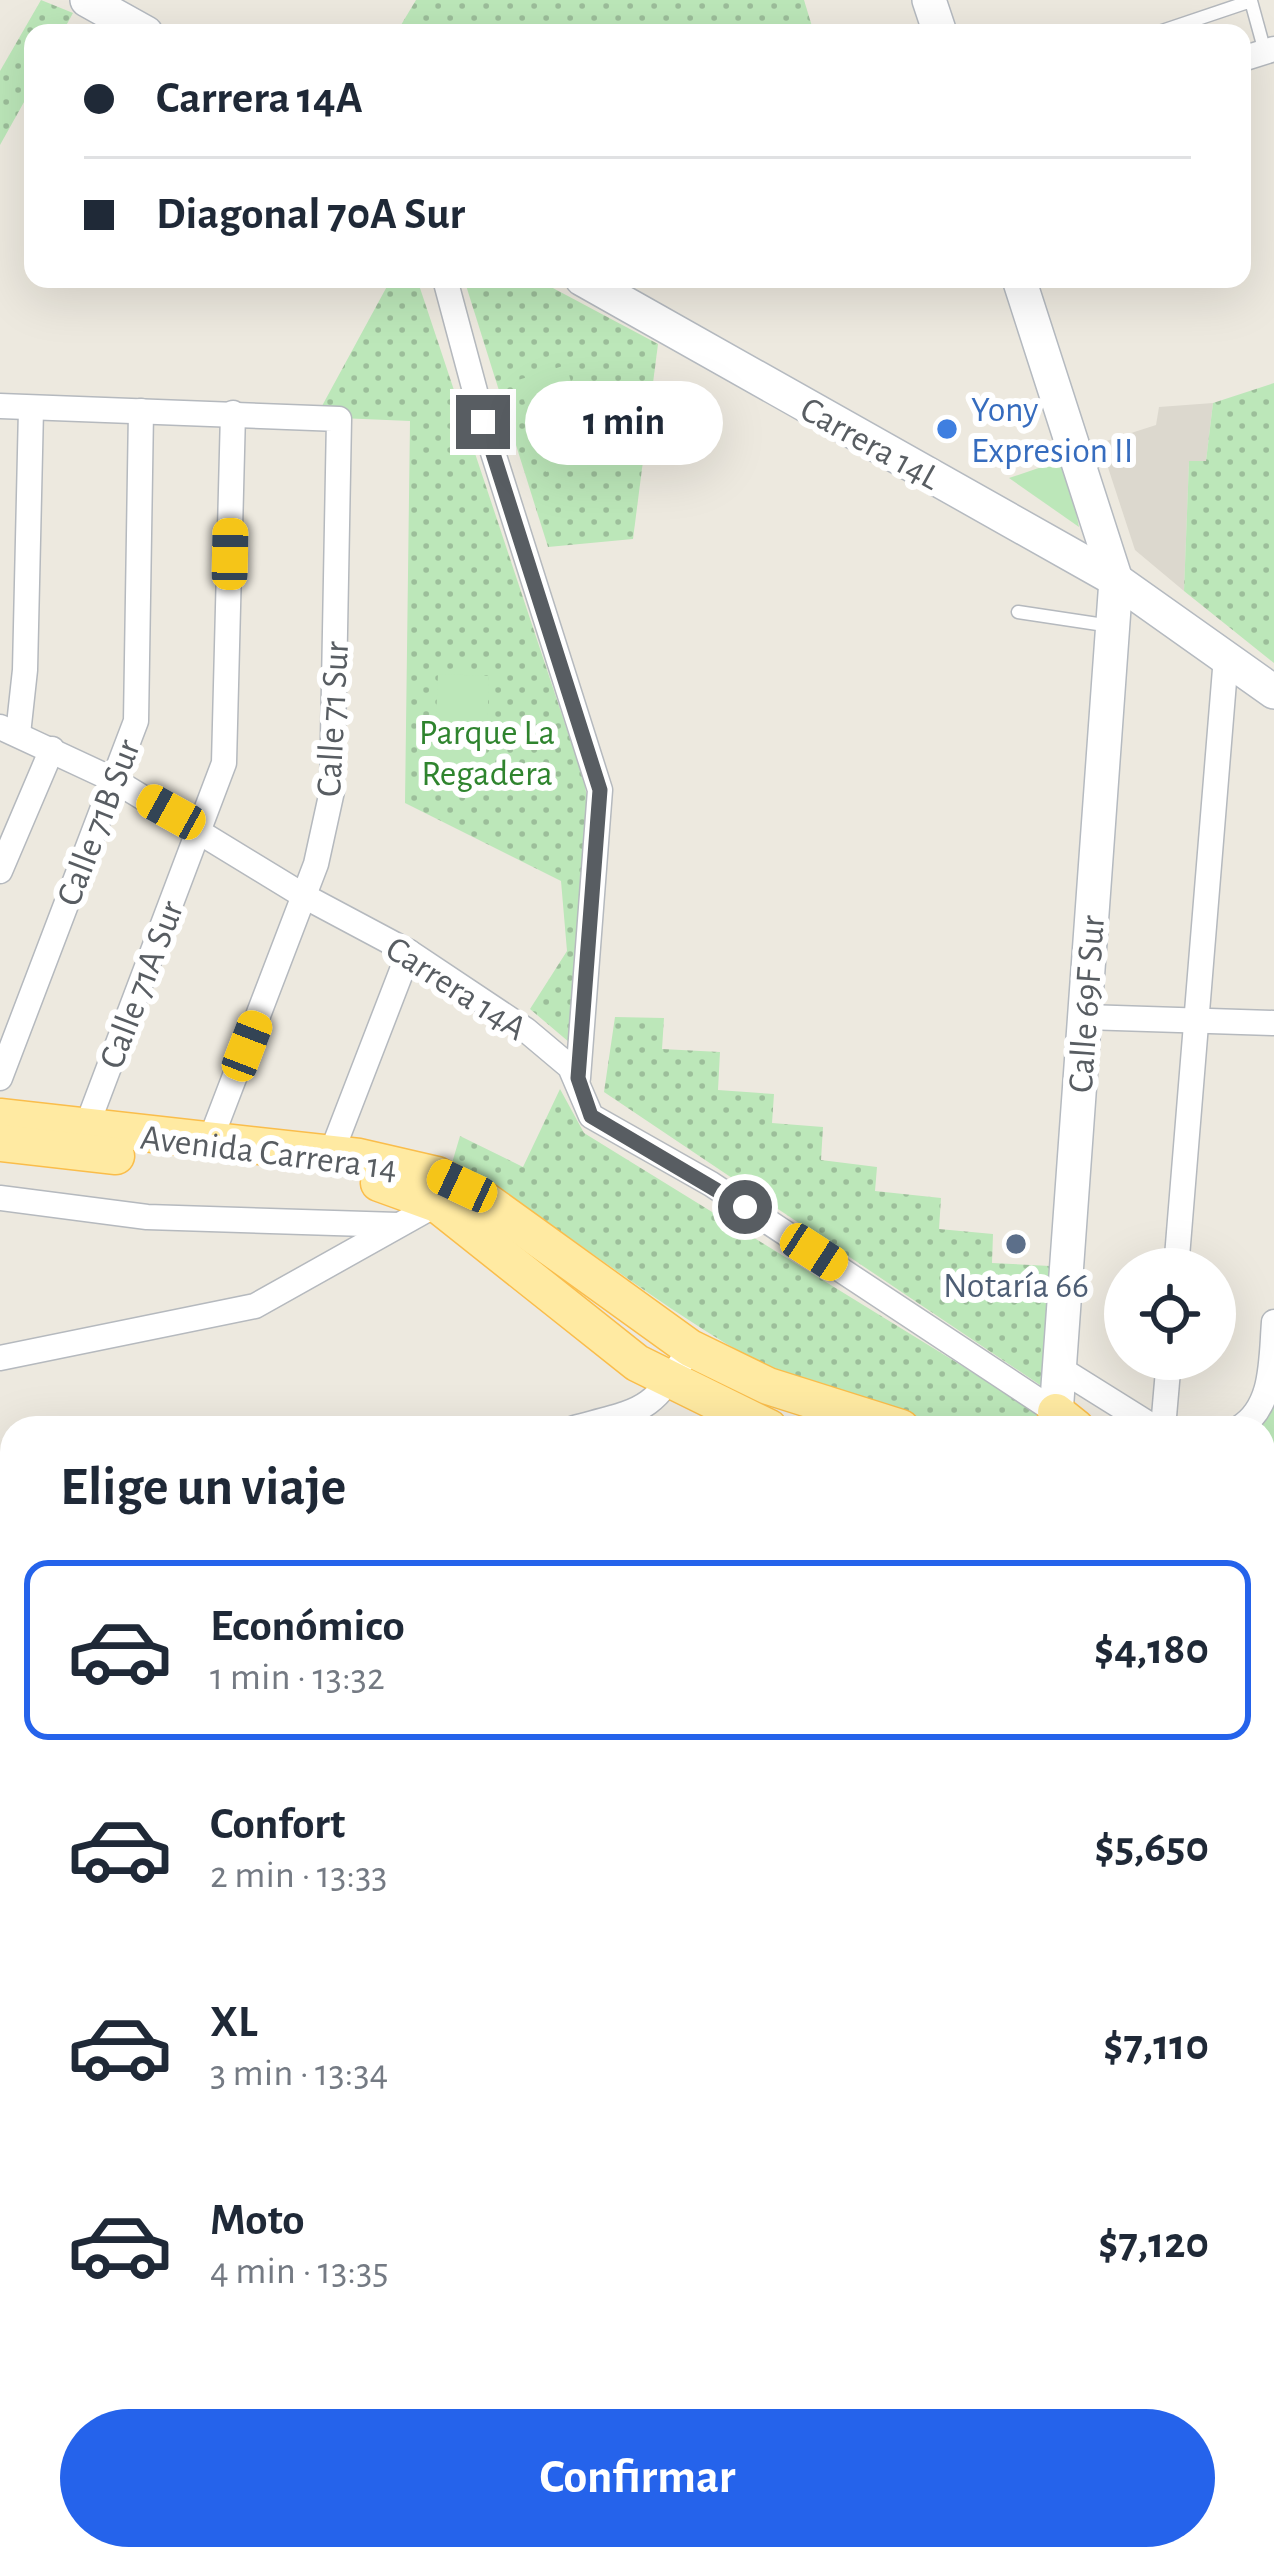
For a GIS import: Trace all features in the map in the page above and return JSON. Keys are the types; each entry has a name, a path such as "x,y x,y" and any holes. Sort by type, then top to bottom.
{"main road":[{"name":"Avenida Carrera 14","path":"0,1117 331,1154 404,1166 462,1186 691,1348 768,1386 863,1416"},
{"name":"Avenida Carrera 14","path":"0,1143 368,1180 437,1204 610,1344 670,1382 743,1416"}],"street":[{"path":"87,0 130,24"},
{"path":"447,288 483,422 602,804 578,1078"},
{"name":"Carrera 14L","path":"603,288 1116,580 1274,692"},
{"path":"1022,288 1116,580"},
{"path":"0,406 232,413"},
{"path":"9,730 25,670 32,409"},
{"name":"Calle 71B Sur","path":"0,1078 136,721 140,412"},
{"name":"Calle 71 Sur","path":"210,1141 304,896 332,791 339,419 232,413"},
{"name":"Calle 71A Sur","path":"86,1129 224,763 232,413"},
{"name":"Calle 69F Sur","path":"1062,1416 1059,1368 1116,580"},
{"path":"1178,1248 1226,657"},
{"name":"Carrera 14A","path":"9,730 114,780 304,896 410,952 526,1030 578,1078 591,1116 711,1184 1052,1416"},
{"path":"0,871 52,749"},
{"path":"331,1154 410,952"},
{"path":"1084,1017 1274,1023"},
{"path":"0,1198 147,1216 401,1225"},
{"path":"0,1358 255,1306 437,1204"},
{"path":"1254,1416 1268,1393 1274,1322"},
{"path":"619,1416 646,1409 691,1348"},
{"path":"1059,1368 1139,1416"},
{"path":"1161,1416 1166,1380"}],"lane":[{"path":"1182,24 1250,1 1260,53"},
{"path":"1018,612 1112,626"}],"shaded area":[{"path":"1213,403 1206,461 1189,461 1184,591 1135,550 1100,443 1156,425 1159,407"}],"green space":[{"path":"41,0 73,13 67,24 27,24"},
{"path":"416,0 804,0 811,24 402,24"},
{"path":"24,29 24,102 0,145 0,71"},
{"name":"Parque La Regadera","path":"386,288 420,288 584,781 588,803 576,1048 530,1009 567,951 561,881 405,803 410,421 316,417"},
{"path":"467,288 553,288 658,344 633,539 548,547"},
{"path":"566,365 594,457 546,472 518,380"},
{"path":"1274,383 1274,663 1184,591 1189,461 1206,461 1213,403"},
{"path":"1065,459 1079,527 1009,478"},
{"path":"438,674 489,676 486,764 434,762"},
{"path":"615,1017 664,1018 662,1049 720,1052 718,1090 774,1094 772,1123 823,1127 821,1160 877,1167 875,1191 941,1198 939,1229 993,1234 992,1263 1050,1266 1046,1389 604,1092"},
{"path":"560,1089 584,1133 1043,1416 896,1416 804,1385 685,1318 452,1163 460,1136 523,1167"}],"place":[{"name":"Yony Expresion II","path":"947,429"},
{"name":"Notaría 66","path":"1016,1244"}],"route":[{"path":"483,422 600,790 578,1078 591,1116 745,1207"}]}
